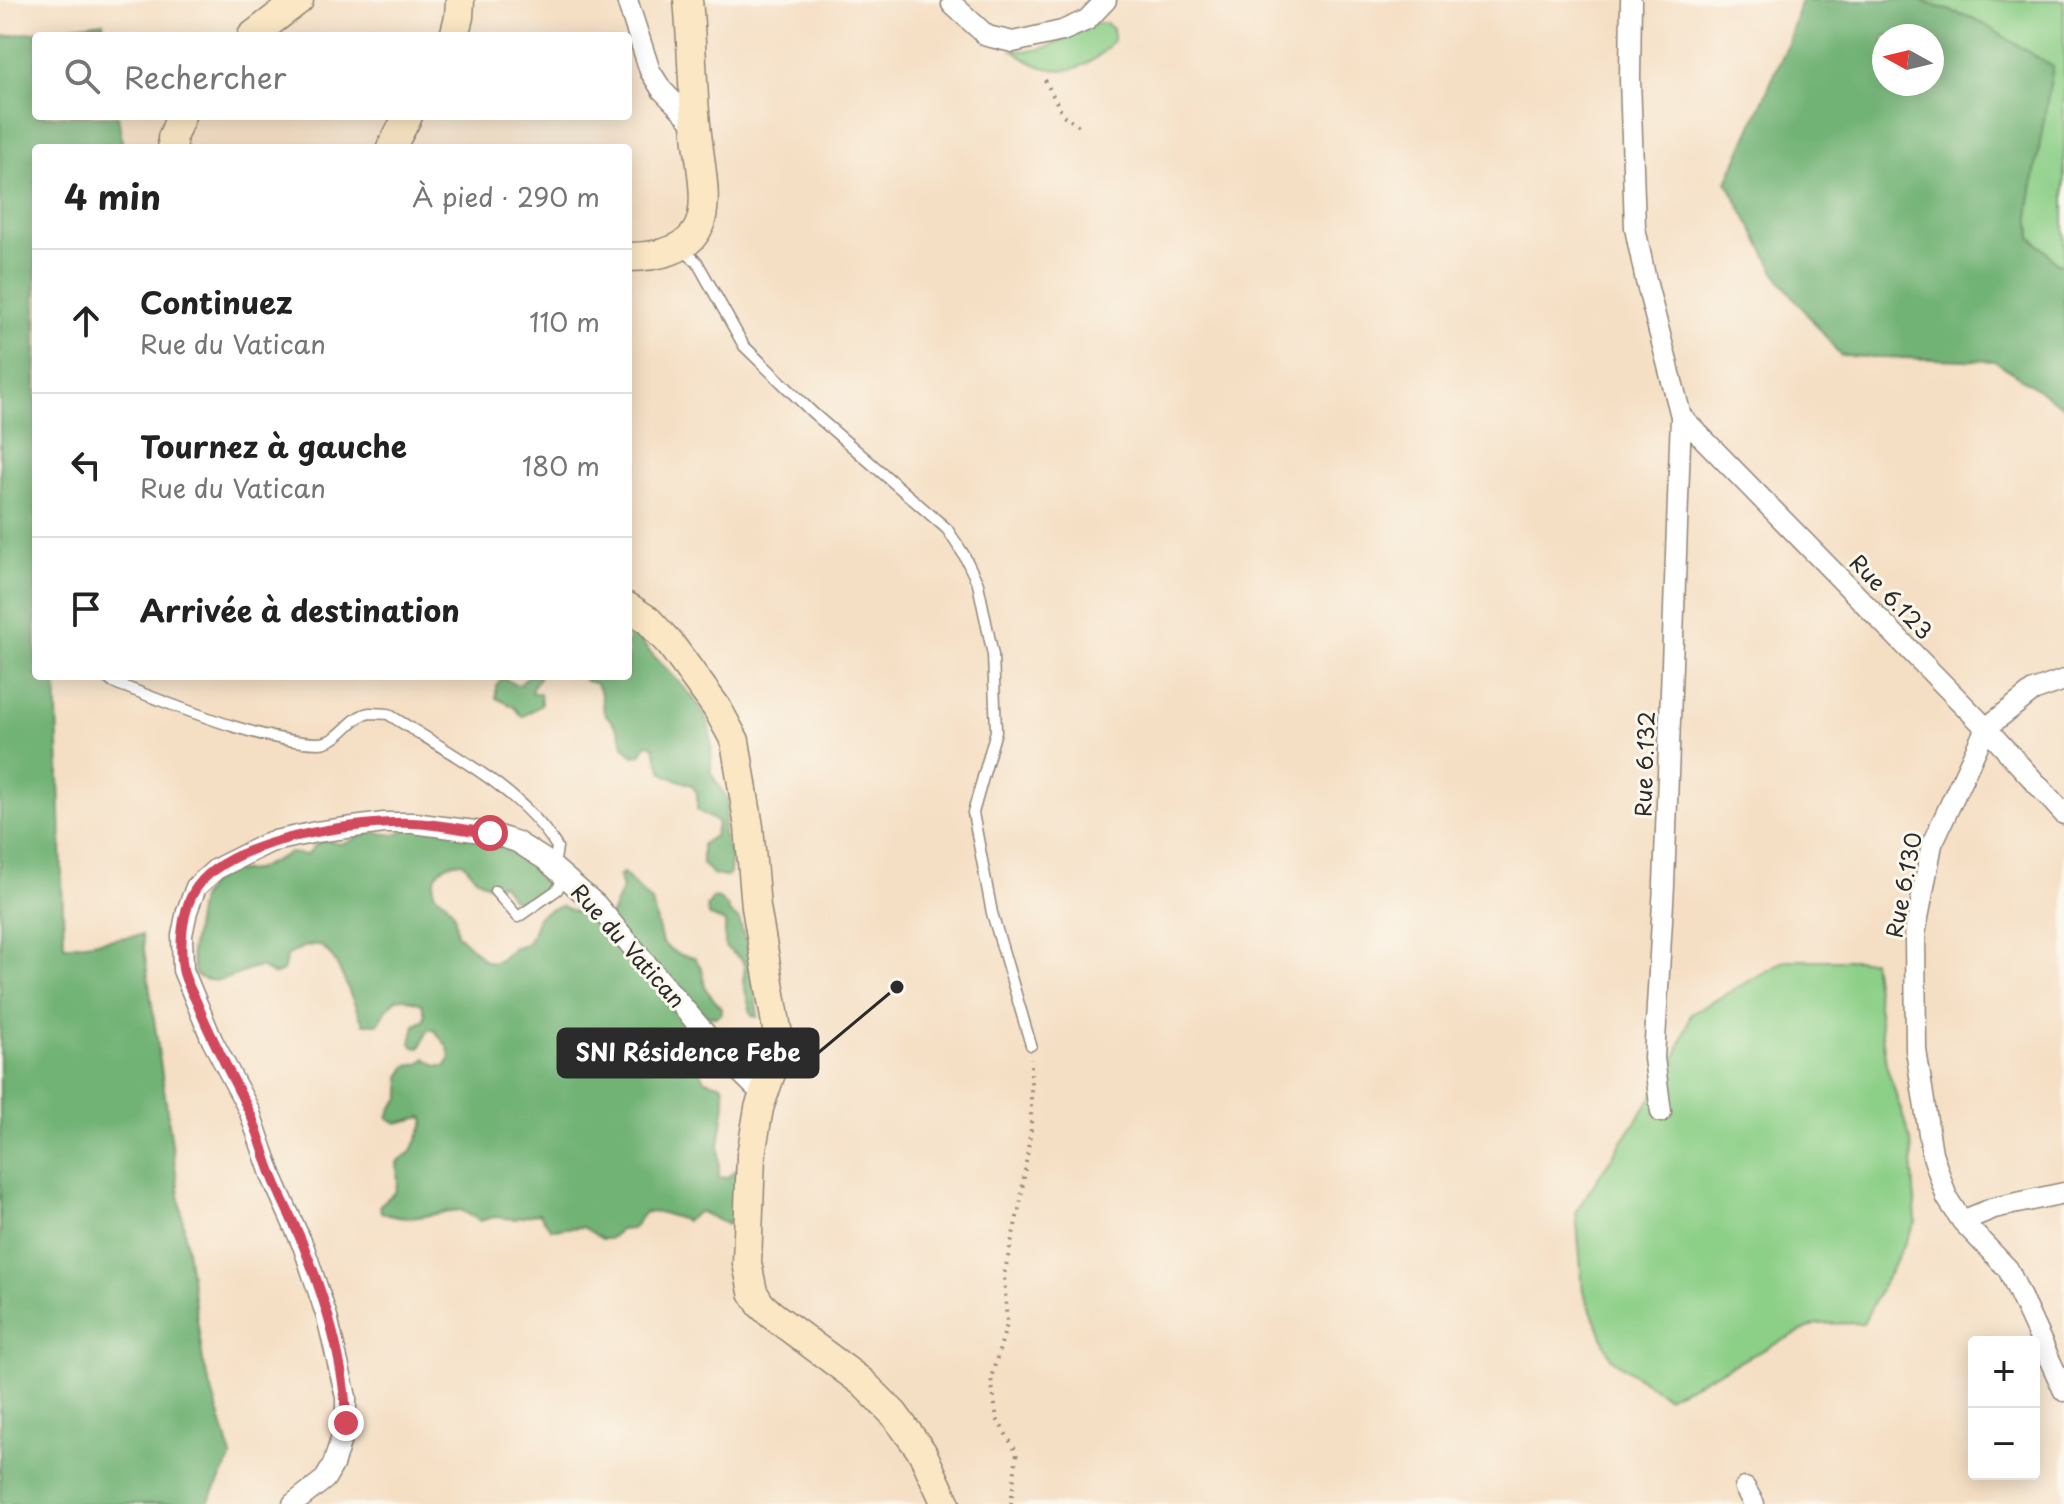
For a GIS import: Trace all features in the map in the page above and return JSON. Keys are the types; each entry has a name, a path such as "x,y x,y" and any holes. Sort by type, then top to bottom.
{"street":[{"path":"257,32 299,0"},
{"path":"455,32 460,0"},
{"path":"627,0 650,71 662,90 696,125"},
{"path":"632,257 652,256 681,248 690,241 703,211 705,185 696,125 688,0"},
{"path":"952,4 987,36 1013,42 1062,31 1087,20 1106,0"},
{"path":"1631,0 1635,228 1681,416"},
{"path":"393,144 406,120"},
{"name":"Rue 6.123","path":"1681,416 1986,728 2064,814"},
{"name":"Rue 6.132","path":"1661,1112 1654,1058 1664,885 1681,416"},
{"path":"632,610 648,620 671,645 717,708 735,741 743,777 756,907 778,1035 777,1056 759,1108 751,1155 747,1263 753,1292 772,1315 862,1382 894,1414 922,1452 946,1504"},
{"name":"Rue 6.130","path":"2064,680 2033,691 1986,728 1932,844 1915,934 1916,1050 1932,1153 1947,1198 1962,1221 2008,1269 2064,1391"},
{"name":"Rue du Vatican","path":"293,1504 325,1479 333,1465 346,1423 346,1397 327,1317 304,1248 272,1177 249,1110 212,1040 183,970 182,935 187,911 196,887 216,869 270,842 384,823 413,823 490,833 517,842 559,871 596,904 726,1058 765,1094"},
{"path":"1962,1221 1994,1208 2064,1193"}],"lane":[{"path":"681,248 702,269 744,346 813,413 947,529 978,584 993,655 996,731 973,813 992,913 1031,1045"},
{"path":"110,680 225,723 291,740 322,743 337,737 350,723 368,713 388,714 505,791 546,830 557,847 557,890 518,917 495,891"}],"path":[{"path":"1045,80 1063,115 1082,128"},
{"path":"1011,1504 1017,1453 997,1419 991,1378 1007,1324 1004,1275 1020,1204 1031,1129 1031,1045"}],"green space":[{"path":"1801,0 1917,0 1975,19 2053,67 2029,207 2031,237 2057,263 2064,265 2064,407 1995,361 1841,356 1779,279 1727,182 1787,46"},
{"path":"1917,0 2064,0 2064,265 2057,263 2031,237 2029,207 2052,67 1975,19"},
{"path":"103,22 104,32 34,32"},
{"path":"1095,23 1107,24 1113,29 1114,39 1103,52 1079,67 1066,70 1040,66 1013,50 1046,47"},
{"path":"32,32 32,120 119,120 122,144 32,144 32,680 56,680 64,946 142,935 203,1361 232,1457 207,1504 0,1504 0,37"},
{"path":"632,624 646,647 691,695 708,723 711,773 728,800 723,833 731,856 730,874 726,877 714,875 702,864 702,844 714,836 718,823 697,810 697,793 692,785 662,771 651,744 646,745 641,755 633,756 604,712 600,690 595,683 585,681 632,680"},
{"path":"501,680 521,684 524,680 537,680 532,693 540,693 541,705 522,717 513,706 496,698 496,686"},
{"path":"421,815 435,815 515,847 551,877 548,885 522,903 512,898 502,884 488,885 476,878 463,862 440,870 434,893 454,913 457,934 485,961 492,963 500,960 513,948 528,943 537,919 561,906 573,911 611,915 622,889 619,877 623,873 652,902 662,943 677,954 695,958 702,969 705,988 721,1008 721,1014 715,1017 703,1014 696,1009 687,992 679,991 691,1026 690,1053 705,1080 723,1085 725,1104 719,1145 719,1178 728,1177 737,1168 737,1208 728,1225 701,1212 686,1221 662,1213 645,1212 632,1229 620,1230 609,1239 602,1239 583,1227 551,1229 539,1213 515,1219 494,1217 480,1221 461,1210 411,1218 381,1212 380,1205 395,1192 398,1183 397,1162 412,1151 425,1122 423,1117 397,1123 388,1118 400,1099 400,1077 407,1066 419,1064 426,1058 437,1066 446,1066 450,1056 434,1030 428,1030 420,1048 411,1043 415,1025 423,1021 425,1015 422,1004 405,998 396,999 378,1024 364,1024 338,967 324,948 316,945 287,956 283,971 274,975 261,967 220,980 195,975 191,953 200,899 210,884 229,872 255,870 290,853 307,855 315,845 326,840 340,844 368,833 401,833"},
{"path":"713,898 719,899 739,920 751,959 758,1017 752,1016 743,982 745,967 742,960 725,947 725,922 708,915 707,907"},
{"path":"1786,960 1872,960 1886,1064 1911,1141 1916,1222 1863,1323 1816,1324 1667,1397 1611,1358 1583,1291 1576,1211 1672,1067 1691,1014"}],"place":[{"name":"SNI Résidence Febe","path":"897,987"}],"route":[{"path":"346,1423 346,1397 327,1317 304,1248 272,1177 249,1110 212,1040 183,970 182,935 187,911 196,887 216,869 270,842 384,823 413,823 490,833"}]}
